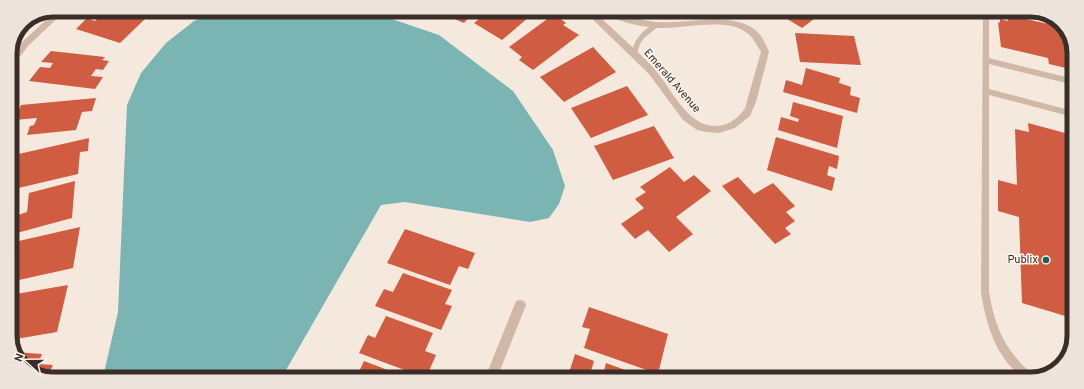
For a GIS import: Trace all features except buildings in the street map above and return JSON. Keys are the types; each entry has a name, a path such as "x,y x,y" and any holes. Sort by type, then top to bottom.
{"street":[{"path":"17,55 25,44 54,17"},
{"name":"Emerald Avenue","path":"594,17 653,73 680,110 691,121 701,127 712,129 728,128 739,122 747,113 765,52 762,43 754,33 744,26 732,22 689,26 657,25 626,17"},
{"path":"493,372 520,305"}],"lane":[{"path":"986,17 985,292 987,312 993,332 1005,352 1021,372"},
{"path":"634,54 636,44 642,34 657,25"},
{"path":"985,60 1067,80"},
{"path":"985,91 1067,112"}],"water":[{"path":"203,17 386,17 439,35 513,91 553,150 565,186 559,204 549,218 530,222 405,202 381,205 285,372 104,372 118,312 127,105 141,73 166,43 194,21"}],"place":[{"name":"Publix","path":"1046,260"}]}
